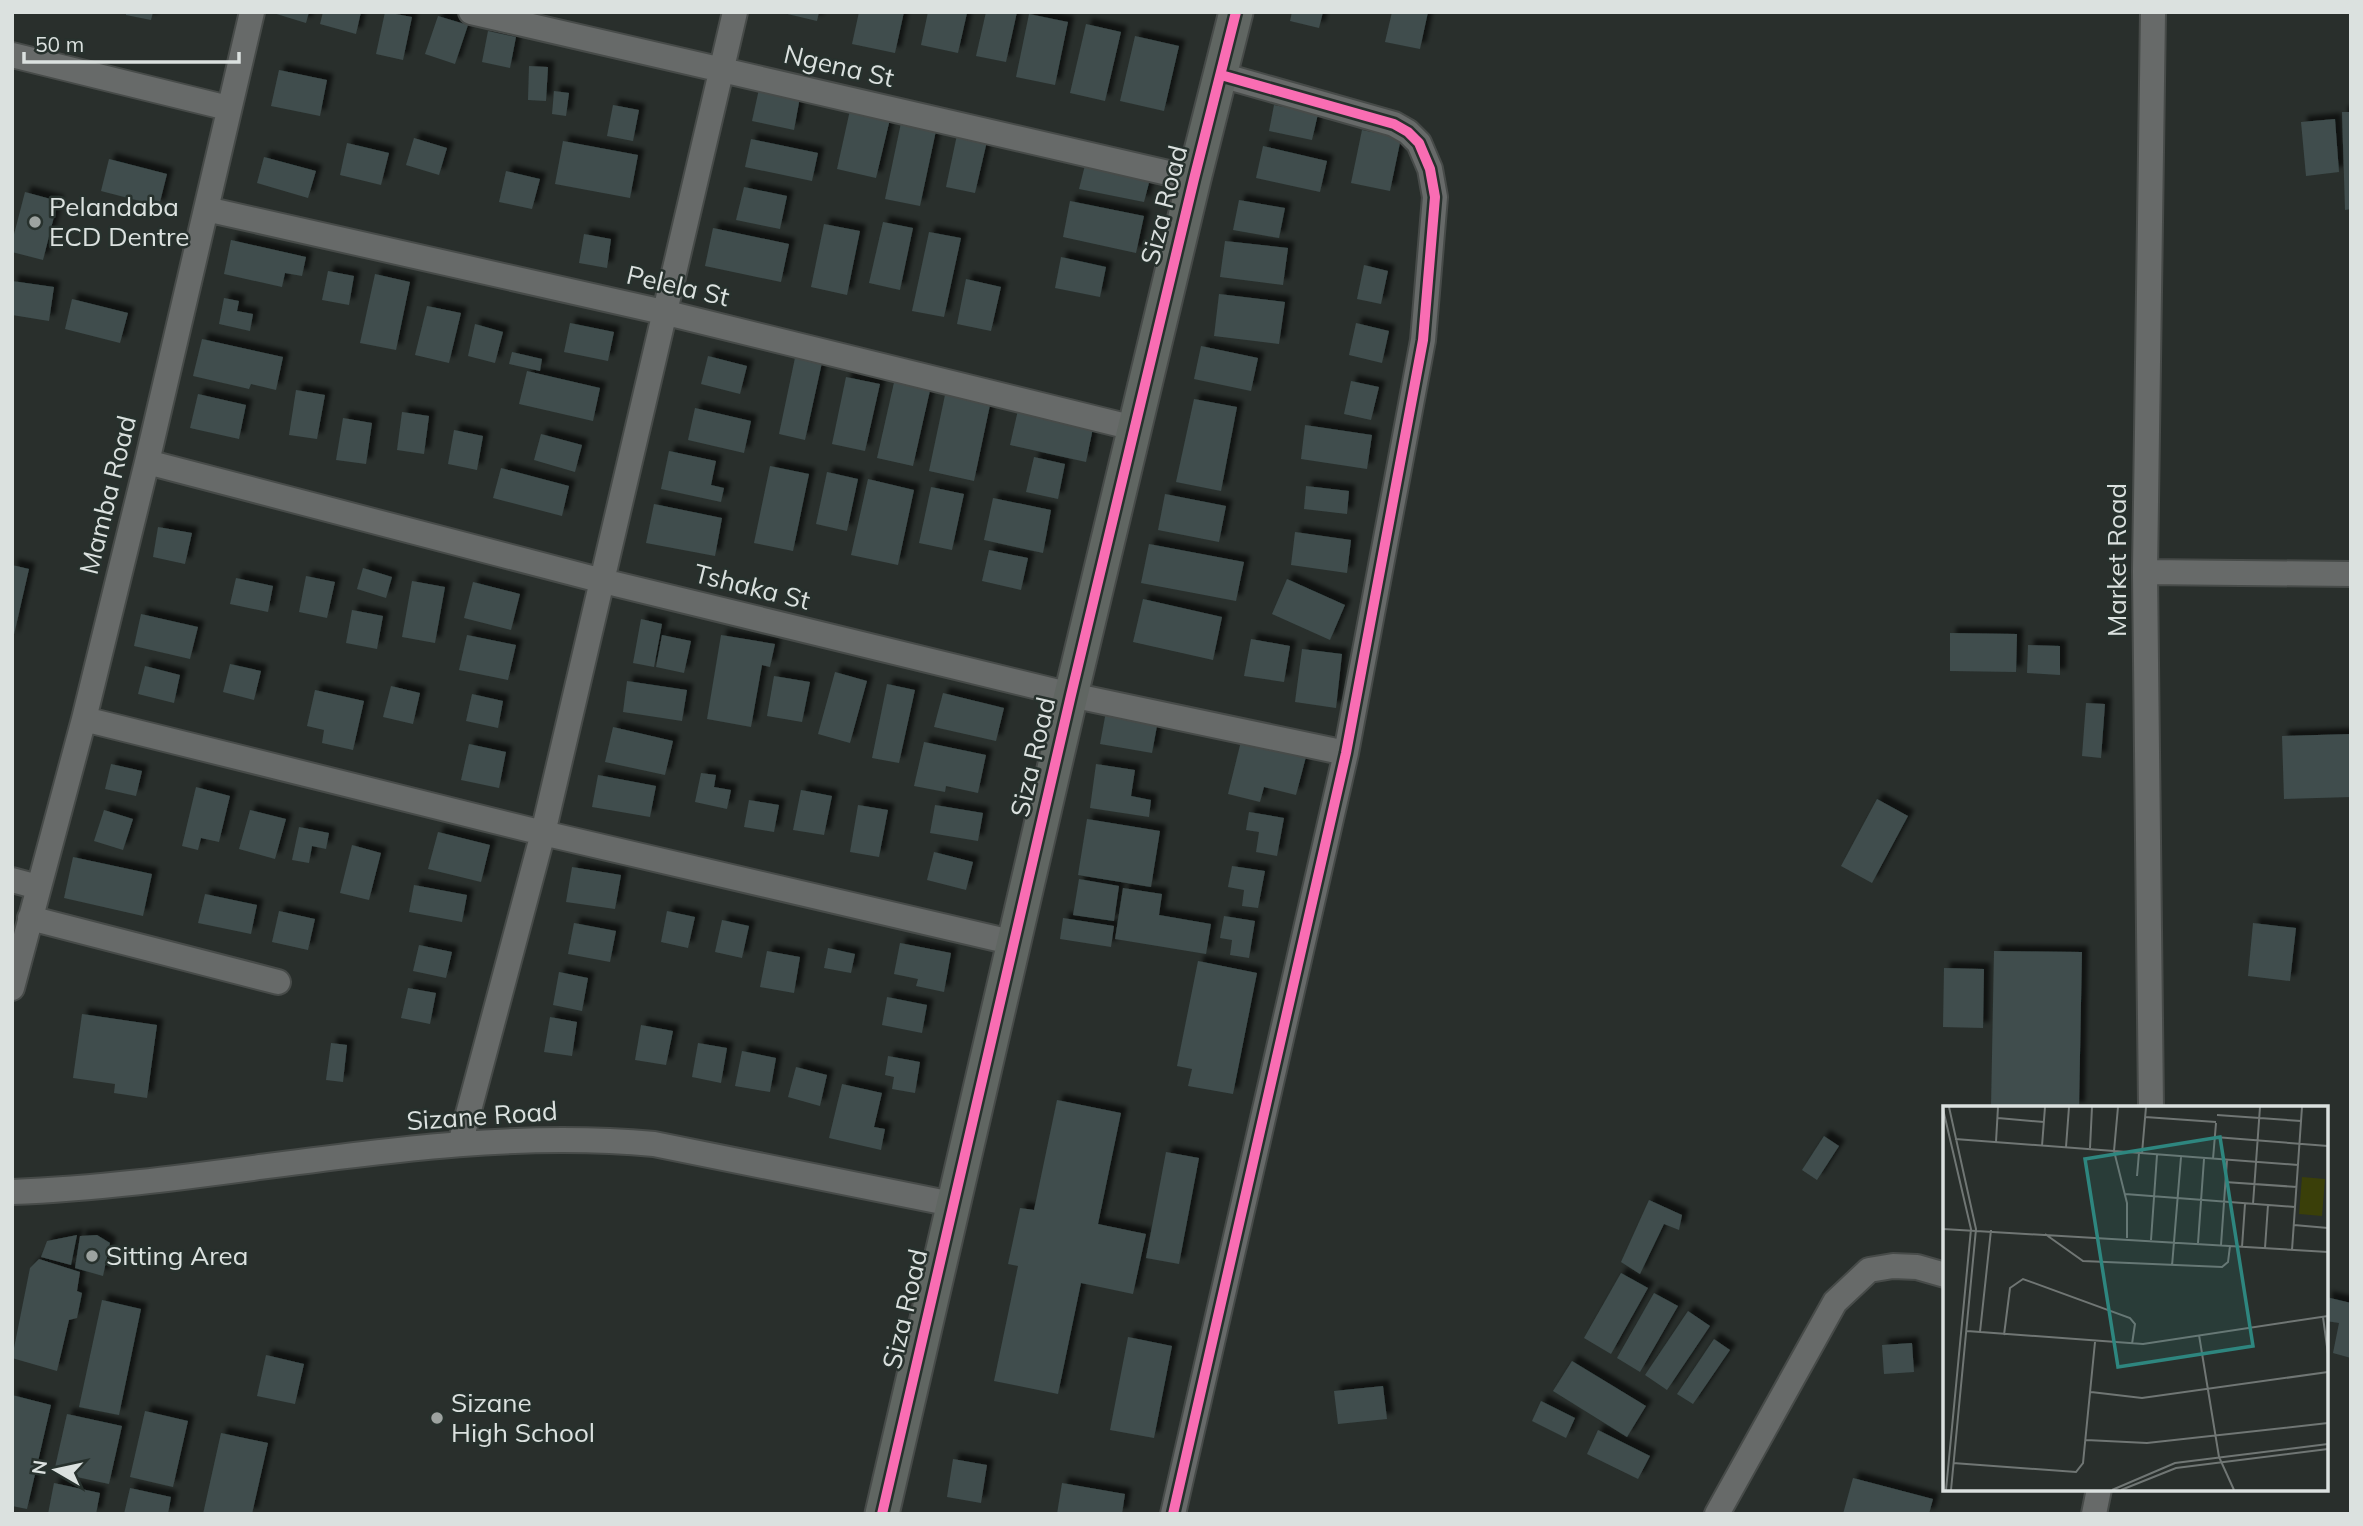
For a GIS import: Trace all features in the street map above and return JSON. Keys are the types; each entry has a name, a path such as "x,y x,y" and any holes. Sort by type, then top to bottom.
{"street":[{"name":"Mamba Road","path":"12,988 84,719 252,12"},
{"name":"Ngena St","path":"471,12 500,16 1194,179"},
{"path":"460,1144 543,833 735,12"},
{"name":"Siza Road","path":"881,1514 1134,428 1236,12"},
{"name":"Market Road","path":"2151,1106 2145,572 2153,12"},
{"path":"12,55 228,108"},
{"path":"1173,1514 1346,753 1423,340 1435,197 1430,169 1419,143 1408,132 1394,124 1221,75"},
{"name":"Pelela St","path":"206,209 663,312 1134,428"},
{"name":"Tshaka St","path":"147,462 603,582 1071,695 1346,753"},
{"path":"2145,572 2351,574"},
{"path":"84,719 543,833 1015,943"},
{"path":"12,880 38,887"},
{"path":"30,918 278,982"},
{"name":"Sizane Road","path":"12,1192 80,1190 460,1144 612,1140 654,1144 952,1204"},
{"path":"1717,1514 1835,1303 1869,1270 1905,1266 1943,1275"},
{"path":"2094,1514 2099,1491"}],"building":[{"path":"126,12 153,12 151,20 126,15"},
{"path":"270,12 309,12 306,23"},
{"path":"323,12 361,12 356,34 320,24"},
{"path":"385,12 412,17 403,60 376,54"},
{"path":"779,12 819,12 817,21"},
{"path":"859,12 904,12 895,53 852,44"},
{"path":"928,12 967,13 958,53 921,45"},
{"path":"986,12 1017,12 1006,62 976,56"},
{"path":"1292,12 1323,12 1319,28 1290,21"},
{"path":"1392,12 1428,12 1420,49 1385,42"},
{"path":"1029,14 1068,22 1055,85 1016,77"},
{"path":"438,16 468,25 455,64 425,54"},
{"path":"1086,24 1121,32 1105,101 1070,93"},
{"path":"488,31 516,37 510,68 482,62"},
{"path":"1135,36 1179,46 1164,111 1120,101"},
{"path":"529,66 548,67 546,101 528,100"},
{"path":"279,70 327,80 320,116 271,106"},
{"path":"759,89 800,97 794,130 752,121"},
{"path":"554,91 569,93 566,116 552,114"},
{"path":"613,105 639,110 633,141 607,136"},
{"path":"1274,105 1318,114 1312,140 1269,131"},
{"path":"850,110 890,119 876,178 837,169"},
{"path":"2342,112 2351,112 2351,209 2345,210"},
{"path":"902,118 937,126 920,206 885,199"},
{"path":"2335,119 2339,172 2306,176 2301,122"},
{"path":"958,130 988,137 975,193 946,187"},
{"path":"1362,130 1401,138 1390,191 1351,183"},
{"path":"414,138 447,148 439,175 406,165"},
{"path":"751,139 818,153 812,181 745,167"},
{"path":"563,141 638,155 630,198 555,184"},
{"path":"347,143 389,153 381,185 340,175"},
{"path":"1263,146 1327,161 1320,192 1256,178"},
{"path":"264,157 316,171 308,198 257,183"},
{"path":"109,159 167,174 159,206 101,191"},
{"path":"1085,165 1150,179 1144,202 1079,189"},
{"path":"506,171 540,179 532,209 499,202"},
{"path":"744,187 787,196 780,229 736,220"},
{"name":"Pelandaba ECD Dentre","path":"25,192 58,201 43,260 12,252 12,242"},
{"path":"1239,200 1285,208 1279,238 1233,230"},
{"path":"1070,201 1144,216 1136,253 1063,237"},
{"path":"883,222 913,228 900,290 869,283"},
{"path":"824,224 860,231 847,295 811,287"},
{"path":"713,228 789,244 781,282 705,266"},
{"path":"929,232 961,238 944,317 912,311"},
{"path":"584,234 611,239 607,268 579,263"},
{"path":"231,240 306,257 302,276 285,273 282,287 224,274"},
{"path":"1225,241 1288,248 1283,285 1220,277"},
{"path":"1061,257 1106,267 1100,297 1055,288"},
{"path":"1364,265 1388,271 1381,304 1357,299"},
{"path":"328,271 354,276 349,305 322,300"},
{"path":"375,274 410,282 396,350 360,343"},
{"path":"966,279 1001,287 991,331 957,324"},
{"path":"12,281 54,287 49,321 12,315"},
{"path":"1219,294 1285,302 1279,344 1214,336"},
{"path":"224,298 239,301 237,311 253,314 250,331 219,324"},
{"path":"72,299 128,313 120,343 65,329"},
{"path":"427,306 461,313 449,363 415,355"},
{"path":"570,323 614,332 608,361 564,352"},
{"path":"1356,323 1389,331 1382,363 1349,355"},
{"path":"475,324 503,332 495,363 468,356"},
{"path":"202,339 283,357 276,390 251,384 249,389 193,376"},
{"path":"1201,346 1258,358 1251,391 1194,379"},
{"path":"512,352 542,359 540,371 509,364"},
{"path":"796,353 823,358 805,440 779,434"},
{"path":"708,356 747,366 740,394 701,384"},
{"path":"527,371 600,388 593,421 519,404"},
{"path":"846,377 880,384 865,451 832,444"},
{"path":"895,378 931,386 913,466 877,458"},
{"path":"1351,381 1379,387 1371,420 1344,414"},
{"path":"296,390 325,395 317,439 289,435"},
{"path":"198,394 246,405 239,439 190,428"},
{"path":"945,395 990,405 974,481 929,471"},
{"path":"1194,399 1237,407 1221,491 1176,482"},
{"path":"695,408 751,421 744,453 688,440"},
{"path":"1018,410 1093,428 1086,462 1010,445"},
{"path":"402,412 429,416 424,454 397,450"},
{"path":"343,418 372,423 366,464 336,460"},
{"path":"1305,425 1372,435 1367,469 1301,459"},
{"path":"454,430 483,436 477,470 448,464"},
{"path":"541,434 582,445 575,472 534,460"},
{"path":"669,451 716,461 711,485 724,488 721,502 661,489"},
{"path":"1034,457 1065,464 1058,499 1026,492"},
{"path":"770,466 809,474 793,551 754,543"},
{"path":"501,468 569,486 562,516 493,498"},
{"path":"827,472 858,479 847,531 816,524"},
{"path":"868,479 914,490 898,565 851,555"},
{"path":"1306,486 1349,491 1347,514 1304,509"},
{"path":"931,487 964,494 952,550 919,543"},
{"path":"1165,494 1226,506 1219,542 1158,530"},
{"path":"993,498 1051,510 1043,553 984,540"},
{"path":"654,504 722,518 715,556 646,543"},
{"path":"158,527 192,533 185,564 153,557"},
{"path":"1295,532 1351,540 1347,573 1291,565"},
{"path":"1149,544 1244,562 1236,601 1141,583"},
{"path":"989,550 1028,558 1021,590 982,581"},
{"path":"12,565 29,569 13,639 12,639"},
{"path":"363,568 392,577 386,598 357,589"},
{"path":"306,576 335,582 327,618 299,612"},
{"path":"236,578 273,586 268,612 230,604"},
{"path":"1287,579 1345,605 1330,640 1272,614"},
{"path":"412,581 445,587 435,643 402,637"},
{"path":"473,582 520,594 511,630 464,618"},
{"path":"1143,599 1222,617 1213,660 1133,642"},
{"path":"352,610 383,616 377,649 346,643"},
{"path":"141,614 198,627 190,659 134,646"},
{"path":"641,619 662,624 654,667 633,663"},
{"path":"1950,633 2017,634 2016,672 1950,671"},
{"path":"467,635 516,645 508,680 459,670"},
{"path":"662,635 691,641 684,673 656,667"},
{"path":"721,635 775,644 770,667 762,665 751,727 707,719"},
{"path":"1251,639 1290,646 1284,682 1244,676"},
{"path":"2028,645 2060,646 2060,675 2027,673"},
{"path":"1302,649 1342,654 1336,708 1295,702"},
{"path":"230,664 261,671 254,700 223,692"},
{"path":"145,666 180,675 174,703 138,694"},
{"path":"835,672 867,681 850,743 818,734"},
{"path":"774,676 810,682 802,722 767,716"},
{"path":"627,681 687,690 682,721 623,712"},
{"path":"887,684 915,690 899,763 872,758"},
{"path":"391,686 420,693 413,724 383,717"},
{"path":"315,690 364,701 353,750 322,743 324,730 307,726"},
{"path":"943,693 1004,708 996,741 934,727"},
{"path":"472,694 503,701 498,728 466,721"},
{"path":"2086,703 2105,704 2101,758 2082,756"},
{"path":"1107,706 1159,715 1152,753 1100,744"},
{"path":"613,727 673,741 665,775 605,762"},
{"path":"2351,734 2351,797 2284,799 2282,736"},
{"path":"1242,737 1307,753 1296,795 1264,787 1260,802 1228,794"},
{"path":"924,742 986,755 978,793 946,786 945,792 914,786"},
{"path":"469,744 506,752 499,788 461,780"},
{"path":"111,764 142,771 136,796 105,789"},
{"path":"1096,764 1135,770 1131,796 1151,800 1149,817 1090,808"},
{"path":"701,773 716,775 714,787 731,790 727,809 695,802"},
{"path":"598,775 656,786 650,817 592,807"},
{"path":"196,787 230,796 219,842 201,838 198,850 182,846"},
{"path":"801,790 832,796 824,835 793,830"},
{"path":"1877,799 1908,816 1872,883 1841,866"},
{"path":"749,800 779,805 774,832 744,827"},
{"path":"858,805 888,810 879,857 850,852"},
{"path":"935,805 983,813 978,841 930,833"},
{"path":"104,810 133,819 123,850 94,841"},
{"path":"250,810 286,819 275,859 239,849"},
{"path":"1249,812 1284,818 1277,856 1256,852 1259,832 1246,830"},
{"path":"1087,819 1160,831 1151,887 1078,875"},
{"path":"299,827 329,833 326,849 312,846 309,863 292,860"},
{"path":"438,832 490,845 481,882 428,869"},
{"path":"352,845 381,853 369,900 340,893"},
{"path":"934,852 973,862 966,890 927,880"},
{"path":"73,857 152,874 143,916 64,898"},
{"path":"1232,866 1265,871 1258,908 1242,906 1244,890 1228,887"},
{"path":"572,867 621,875 615,909 566,902"},
{"path":"1079,879 1119,886 1114,921 1073,915"},
{"path":"414,885 467,895 462,922 409,912"},
{"path":"1123,888 1162,894 1159,915 1211,924 1206,954 1115,939"},
{"path":"205,894 257,905 251,934 198,923"},
{"path":"279,911 315,919 308,950 272,942"},
{"path":"667,911 695,917 688,948 661,942"},
{"path":"1224,916 1255,921 1249,958 1230,955 1232,940 1220,938"},
{"path":"1063,918 1114,926 1111,947 1060,939"},
{"path":"722,920 749,926 742,958 715,952"},
{"path":"574,923 616,931 610,962 568,954"},
{"path":"2253,923 2296,928 2290,981 2248,976"},
{"path":"900,943 951,953 944,992 916,986 918,979 894,974"},
{"path":"419,945 452,952 446,978 413,971"},
{"path":"828,948 855,954 851,973 824,968"},
{"path":"767,951 800,957 794,993 760,987"},
{"path":"1994,951 2082,952 2079,1106 1991,1106"},
{"path":"1198,961 1257,973 1233,1094 1188,1086 1192,1069 1177,1066"},
{"path":"1944,968 1984,969 1983,1028 1943,1027"},
{"path":"559,972 588,978 582,1011 553,1005"},
{"path":"408,988 436,993 430,1024 401,1018"},
{"path":"887,997 927,1005 922,1033 882,1025"},
{"path":"82,1014 157,1025 147,1098 114,1093 115,1084 73,1078"},
{"path":"550,1017 577,1022 572,1056 544,1052"},
{"path":"641,1025 673,1031 666,1065 635,1060"},
{"path":"331,1043 347,1045 343,1082 326,1080"},
{"path":"698,1043 727,1048 721,1083 692,1077"},
{"path":"742,1051 776,1058 770,1092 735,1086"},
{"path":"888,1056 920,1062 915,1093 892,1089 894,1077 885,1075"},
{"path":"796,1067 827,1075 820,1106 788,1097"},
{"path":"842,1084 882,1093 874,1127 885,1129 881,1150 829,1138"},
{"path":"1057,1100 1121,1113 1098,1224 1146,1234 1133,1294 1081,1283 1058,1394 994,1381 1018,1266 1008,1264 1020,1208 1034,1210"},
{"path":"1824,1136 1839,1146 1817,1180 1802,1170"},
{"path":"1166,1152 1199,1158 1179,1264 1146,1258"},
{"path":"1649,1200 1682,1215 1679,1230 1664,1224 1640,1274 1621,1262"},
{"path":"77,1235 71,1265 41,1257 47,1241"},
{"name":"Sitting Area","path":"97,1235 110,1243 103,1276 75,1268 80,1236"},
{"path":"39,1259 80,1272 77,1291 82,1293 77,1318 69,1320 57,1371 12,1358 30,1268"},
{"path":"1621,1273 1648,1288 1611,1354 1584,1338"},
{"path":"1654,1293 1678,1306 1640,1372 1617,1358"},
{"path":"2328,1297 2351,1303 2351,1358 2333,1353 2339,1323 2328,1321"},
{"path":"102,1300 141,1309 119,1415 79,1407"},
{"path":"1688,1311 1710,1326 1667,1390 1645,1375"},
{"path":"1128,1337 1172,1346 1154,1438 1110,1430"},
{"path":"1714,1339 1730,1350 1693,1404 1677,1394"},
{"path":"1912,1343 1914,1372 1884,1374 1882,1345"},
{"path":"266,1355 304,1364 295,1404 257,1396"},
{"path":"1572,1361 1646,1406 1627,1437 1553,1391"},
{"path":"1383,1386 1387,1419 1338,1424 1334,1391"},
{"path":"12,1395 51,1405 27,1509 12,1506"},
{"path":"1541,1401 1575,1418 1566,1438 1532,1421"},
{"path":"145,1411 188,1421 173,1487 130,1477"},
{"path":"67,1414 122,1426 109,1484 54,1472"},
{"path":"1598,1430 1650,1456 1638,1479 1587,1454"},
{"path":"221,1433 268,1443 252,1514 203,1514"},
{"path":"953,1459 987,1465 981,1503 947,1497"},
{"path":"1853,1478 1933,1499 1929,1514 1843,1514"},
{"path":"54,1483 100,1493 96,1514 48,1514"},
{"path":"1062,1483 1125,1494 1122,1514 1057,1514"},
{"path":"130,1488 171,1497 168,1514 124,1514"}],"cycle path":[{"path":"882,1514 1071,695 1236,12"},
{"path":"1173,1514 1346,753 1423,340 1435,197 1430,169 1419,143 1408,132 1394,124 1221,75"}],"place":[{"name":"Pelandaba ECD Dentre","path":"35,222"},
{"name":"Sitting Area","path":"92,1256"},
{"name":"Sizane High School","path":"437,1418"}]}
